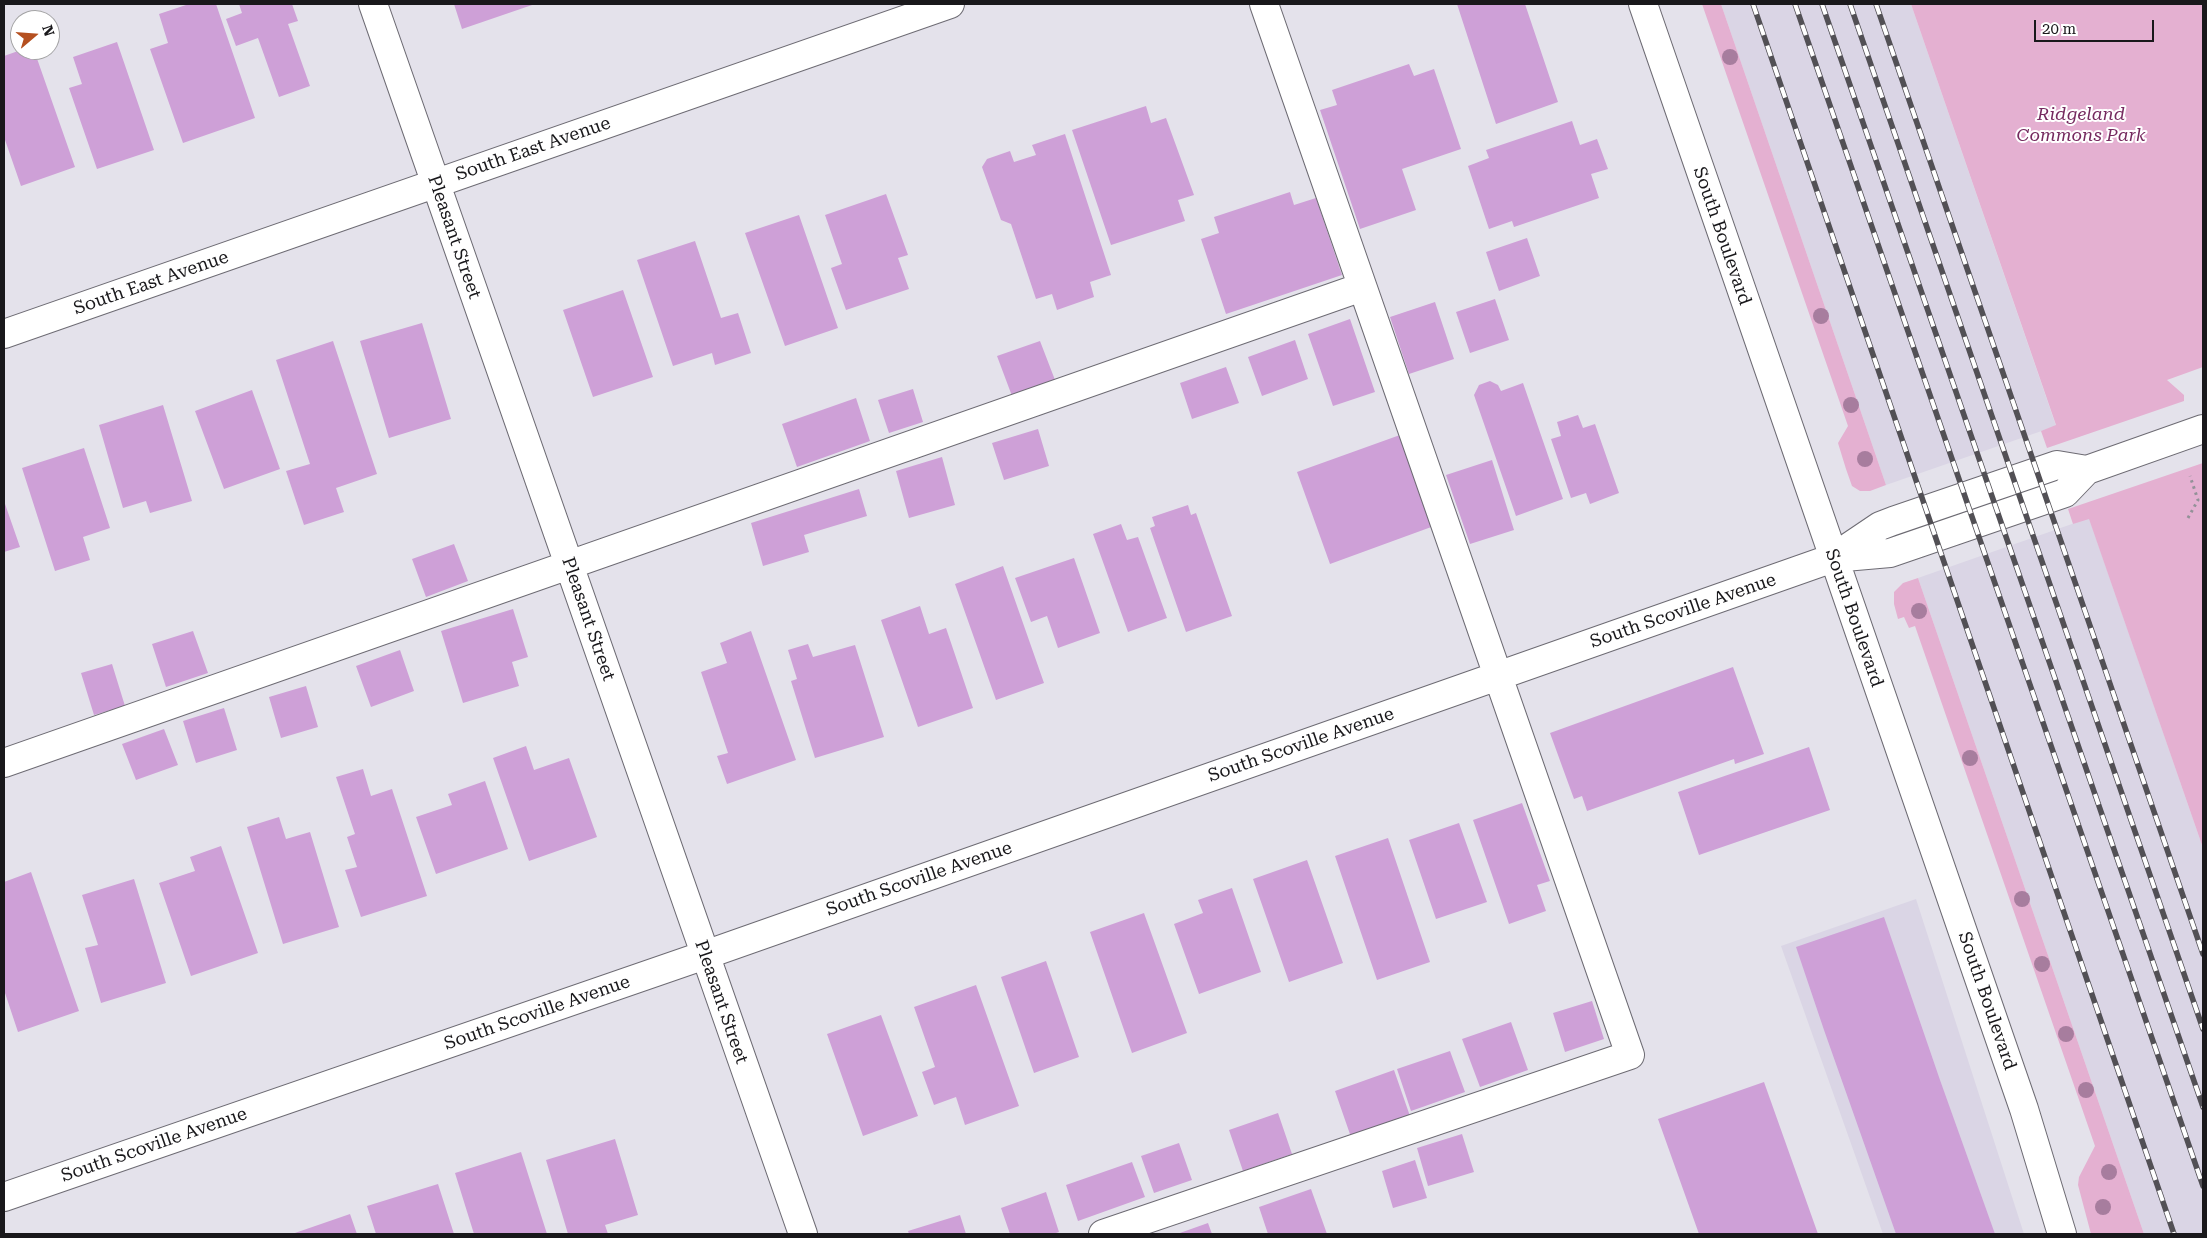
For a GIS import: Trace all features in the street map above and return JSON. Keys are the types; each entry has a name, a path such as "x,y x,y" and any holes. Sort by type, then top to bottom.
{"street":[{"name":"Pleasant Street","path":"373,4 803,1234"},
{"name":"South East Avenue","path":"4,334 950,4"},
{"path":"1104,1234 1630,1055 1264,4"},
{"name":"South Boulevard","path":"1643,4 2024,1109 2062,1234"},
{"path":"4,763 1362,287"},
{"name":"South Scoville Avenue","path":"4,1197 704,955 1833,558 1890,553 2065,493 2087,470 2203,429"}],"path":[{"path":"2188,518 2198,500 2190,476"}],"shaded area":[{"path":"1721,4 1911,4 2056,426 1886,485"},
{"path":"2089,518 2203,848 2203,1234 2144,1234 1918,578"},
{"path":"1916,899 2024,1234 1883,1234 1781,946"}],"green space":[{"path":"1702,4 1721,4 1886,485 1870,491 1860,491 1852,486 1846,469 1838,443 1848,426"},
{"name":"Ridgeland Commons Park","path":"1911,4 2203,4 2203,367 2167,380 2184,395 2184,401 2047,448 2041,431 2056,425"},
{"path":"2203,463 2203,848 2089,519 2073,524 2068,509"},
{"path":"1918,578 2144,1234 2091,1234 2078,1185 2079,1177 2095,1146 1915,626 1909,628 1904,617 1898,619 1894,604 1894,592 1903,583"}],"building":[{"path":"189,4 216,4 255,118 183,143 150,49 168,43 159,14"},
{"path":"239,4 292,4 298,21 288,24 310,86 279,97 258,38 236,46 226,19 242,13"},
{"path":"454,4 535,4 462,29"},
{"path":"1457,4 1525,4 1558,102 1496,124"},
{"path":"117,42 154,150 97,169 69,88 82,84 73,57"},
{"path":"10,54 10,60 38,60 75,167 21,186 4,137 4,56"},
{"path":"1409,64 1414,76 1434,69 1461,149 1402,169 1416,210 1360,229 1320,110 1337,105 1332,90"},
{"path":"1146,106 1151,123 1166,118 1194,195 1178,200 1185,221 1111,245 1072,130"},
{"path":"1572,121 1580,145 1597,139 1608,169 1591,174 1599,198 1514,227 1512,221 1489,229 1468,166 1489,158 1486,150"},
{"path":"1065,134 1111,275 1090,282 1094,297 1057,310 1052,294 1036,299 1011,224 1001,220 982,167 987,159 1010,151 1014,162 1036,155 1032,145"},
{"path":"1290,192 1294,205 1316,198 1342,275 1226,314 1201,239 1219,233 1214,217"},
{"path":"886,194 908,255 898,258 909,289 846,310 831,268 842,264 825,215"},
{"path":"799,215 838,328 785,346 745,233"},
{"path":"1527,238 1540,276 1499,291 1486,252"},
{"path":"695,241 721,318 738,313 751,353 715,365 712,353 673,366 637,260"},
{"path":"623,290 653,377 593,397 563,310"},
{"path":"1495,299 1509,340 1470,353 1456,312"},
{"path":"1435,302 1454,359 1409,374 1390,317"},
{"path":"1350,319 1375,392 1333,406 1308,334"},
{"path":"422,323 451,419 389,438 360,341"},
{"path":"1295,340 1308,379 1262,396 1248,357"},
{"path":"333,341 377,474 336,488 344,512 304,525 286,471 310,464 276,360"},
{"path":"1040,341 1055,380 1012,396 997,356"},
{"path":"1226,367 1239,403 1192,419 1180,383"},
{"path":"1490,381 1498,385 1501,391 1523,383 1563,499 1516,516 1474,395 1479,385"},
{"path":"913,389 923,422 889,433 878,400"},
{"path":"252,390 280,469 224,489 195,411"},
{"path":"856,398 870,441 797,467 782,424"},
{"path":"163,405 192,501 150,513 146,501 123,508 99,425"},
{"path":"1578,415 1583,428 1595,424 1619,493 1590,504 1586,493 1571,498 1551,439 1561,436 1557,422"},
{"path":"1038,429 1049,466 1004,480 992,443"},
{"path":"1400,435 1434,526 1330,564 1297,472"},
{"path":"84,448 110,528 83,537 90,560 55,571 22,468"},
{"path":"942,457 955,505 909,518 896,471"},
{"path":"1492,460 1514,530 1470,544 1446,475"},
{"path":"859,489 867,516 804,535 809,552 763,566 751,523"},
{"path":"4,501 20,547 4,552"},
{"path":"1188,505 1191,515 1196,513 1232,616 1186,632 1150,528 1155,526 1152,517"},
{"path":"1121,524 1127,540 1138,537 1167,618 1128,632 1093,534"},
{"path":"454,544 468,581 426,597 412,559"},
{"path":"1074,558 1100,633 1058,648 1047,616 1031,622 1015,578"},
{"path":"1003,566 1044,683 996,700 955,584"},
{"path":"920,606 929,634 946,628 973,708 918,727 881,620"},
{"path":"513,609 528,657 512,662 519,686 463,703 441,631"},
{"path":"193,631 208,673 166,687 152,644"},
{"path":"751,631 796,760 727,784 717,756 728,753 701,672 727,663 720,643"},
{"path":"808,644 813,657 855,645 884,737 815,758 791,681 797,679 788,650"},
{"path":"400,650 414,691 371,707 356,666"},
{"path":"112,664 125,706 94,715 81,673"},
{"path":"1733,667 1764,754 1735,764 1734,759 1587,811 1582,796 1574,799 1550,733"},
{"path":"306,686 318,727 281,738 269,697"},
{"path":"224,708 237,750 196,763 183,721"},
{"path":"164,729 178,765 136,780 122,744"},
{"path":"526,746 534,770 569,758 597,837 529,861 493,758"},
{"path":"1809,747 1830,810 1699,855 1678,792"},
{"path":"363,769 371,796 392,789 427,896 361,917 345,870 357,867 347,837 355,834 336,777"},
{"path":"485,781 508,849 436,874 416,817 452,805 448,794"},
{"path":"1522,803 1550,881 1537,885 1546,911 1509,924 1473,820"},
{"path":"279,817 286,839 310,832 339,927 283,944 247,827"},
{"path":"1459,823 1487,902 1436,919 1409,840"},
{"path":"1388,838 1430,962 1377,980 1335,856"},
{"path":"221,846 258,953 191,976 159,883 195,871 190,857"},
{"path":"1307,860 1343,963 1289,982 1253,879"},
{"path":"31,872 79,1011 18,1032 4,990 4,882"},
{"path":"134,879 166,983 101,1003 85,948 98,945 82,895"},
{"path":"1232,888 1261,972 1199,994 1174,924 1203,913 1198,900"},
{"path":"1144,913 1187,1033 1132,1053 1090,932"},
{"path":"1884,917 1995,1234 1896,1234 1824,1030 1796,947"},
{"path":"1046,961 1079,1057 1034,1073 1001,977"},
{"path":"976,985 1019,1106 965,1125 956,1097 934,1105 922,1072 935,1067 914,1007"},
{"path":"1592,1001 1604,1039 1565,1052 1553,1013"},
{"path":"881,1015 918,1116 863,1136 827,1034"},
{"path":"1511,1022 1528,1070 1480,1087 1462,1039"},
{"path":"1450,1051 1465,1092 1411,1111 1397,1069"},
{"path":"1394,1070 1411,1119 1352,1140 1335,1091"},
{"path":"1764,1082 1818,1234 1699,1234 1658,1119"},
{"path":"1278,1113 1292,1154 1243,1171 1229,1130"},
{"path":"1462,1134 1474,1172 1428,1186 1417,1148"},
{"path":"615,1139 638,1215 605,1225 608,1234 568,1234 546,1160"},
{"path":"1179,1143 1192,1180 1154,1193 1141,1156"},
{"path":"521,1152 547,1234 474,1234 455,1173"},
{"path":"1415,1160 1427,1198 1393,1208 1382,1171"},
{"path":"1132,1162 1145,1197 1078,1221 1066,1185"},
{"path":"438,1184 454,1234 376,1234 367,1206"},
{"path":"1311,1189 1327,1234 1268,1234 1259,1207"},
{"path":"1046,1192 1059,1232 1053,1234 1010,1234 1001,1208"},
{"path":"350,1214 357,1234 292,1234"},
{"path":"960,1215 966,1234 909,1234 908,1231"},
{"path":"1208,1223 1212,1234 1177,1234"}],"railway":[{"path":"1753,4 2174,1234"},
{"path":"1795,4 2203,1186"},
{"path":"1822,4 2203,1107"},
{"path":"1850,4 2203,1029"},
{"path":"1876,4 2203,954"}]}
